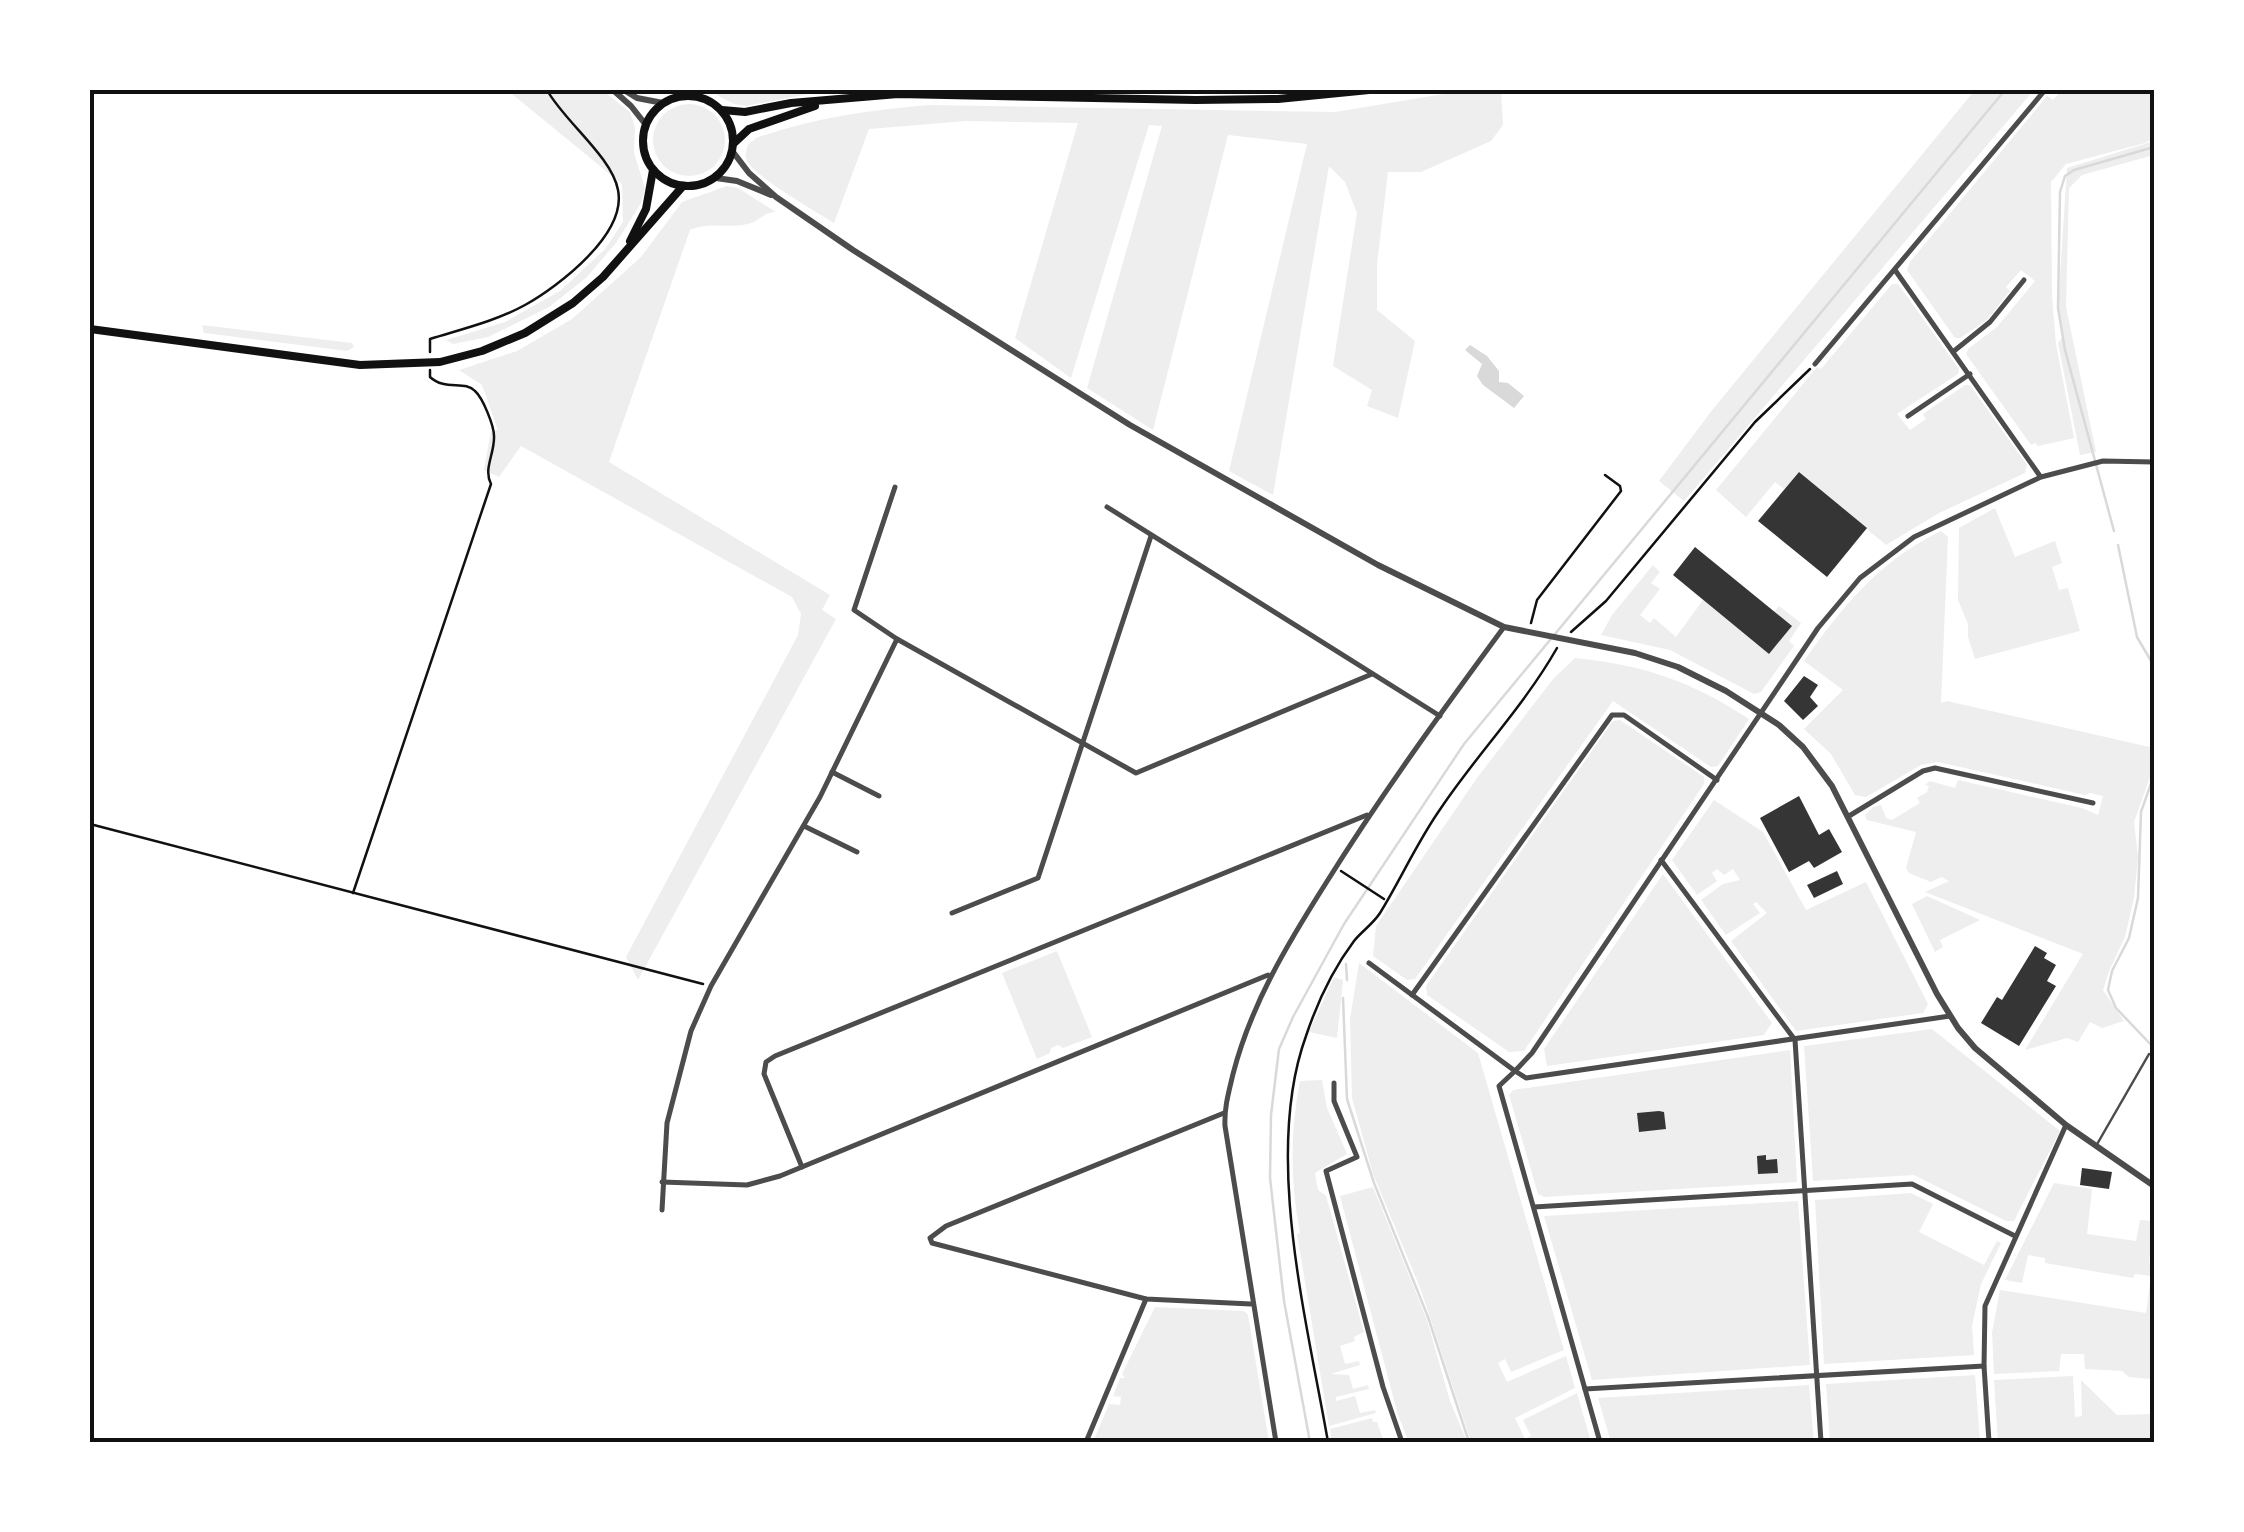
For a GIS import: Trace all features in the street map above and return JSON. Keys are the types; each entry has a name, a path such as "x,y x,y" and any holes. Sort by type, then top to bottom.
{"main road":[{"path":"722,110 744,112 791,103 898,94 1212,100 1278,99 1369,90"},
{"path":"734,147 729,121 722,110 707,100 690,96 663,103 646,125 643,144 653,170 661,178 683,186 706,183 725,169 734,147 749,129 823,103"},
{"path":"626,250 646,209 653,170"},
{"path":"90,330 360,365 440,362 482,351 525,333 573,303 603,277 683,186"}],"street":[{"path":"612,90 632,106 646,125"},
{"path":"624,90 637,98 663,103"},
{"path":"1815,364 2045,90"},
{"path":"734,147 749,173 776,197 1130,425 1378,565 1504,627 1636,653 1678,666 1762,713 1803,748 1832,786 1950,1016 1974,1048 2066,1125 2154,1186"},
{"path":"716,178 737,181 776,197"},
{"path":"1895,270 2040,477"},
{"path":"1954,351 1990,322 2024,280"},
{"path":"1908,416 1970,374"},
{"path":"1600,1442 1500,1086 1532,1054 1834,605 1872,567 1914,536 2040,477 2102,461 2154,462"},
{"path":"895,487 854,610 897,639 1136,774 1372,674"},
{"path":"1107,506 1440,716"},
{"path":"952,913 1038,878 1151,536"},
{"path":"1276,1442 1224,1112 1239,1052 1270,974 1370,814 1504,627"},
{"path":"662,1210 667,1123 691,1030 711,986 804,826 897,639"},
{"path":"1412,994 1612,715 1624,715 1717,780"},
{"path":"1849,816 1923,771 1935,768 2093,803"},
{"path":"832,772 879,796"},
{"path":"802,1167 764,1074 766,1062 774,1056 1370,814"},
{"path":"804,826 856,852"},
{"path":"1661,860 1795,1040 1821,1442"},
{"path":"1369,963 1526,1078 1950,1016"},
{"path":"662,1182 747,1185 802,1167 1270,974"},
{"path":"1334,1083 1334,1101 1357,1157 1326,1172 1383,1386 1402,1442"},
{"path":"1224,1112 946,1226 930,1238 932,1243 1146,1299 1252,1304"},
{"path":"1989,1442 1984,1366 1986,1306 2066,1125"},
{"path":"1534,1207 1912,1184 2015,1236"},
{"path":"1086,1442 1146,1299"},
{"path":"1585,1389 1984,1366"}],"lane":[{"path":"2096,1148 2150,1054"}],"path":[{"path":"353,893 491,484 487,477 494,434 478,392 470,387 442,386 430,378 430,339 523,306 556,286 598,246 616,218 619,192 612,174 546,90"},
{"path":"1570,632 1606,600 1754,422 1790,392 1815,364"},
{"path":"1530,624 1537,600 1621,491 1606,475"},
{"path":"1328,1442 1292,1219 1289,1120 1302,1049 1339,964 1387,901 1435,816 1535,688 1558,648"},
{"path":"90,824 711,986"},
{"path":"1348,875 1387,901"}],"shaded area":[{"path":"507,90 602,90 630,112 635,127 634,153 645,188 641,203 616,243 586,278 549,307 488,337 453,344 446,340 505,322 560,291 605,249 623,222 622,184"},
{"path":"707,90 829,90 746,106"},
{"path":"1468,90 1501,90 1503,125 1491,141 1421,172 1388,172 1377,264 1377,310 1415,341 1398,418 1367,406 1372,390 1333,366 1357,213 1345,182 1329,166 1273,495 1229,471 1307,144 1228,135 1153,430 1087,388 1162,126 1149,125 1071,378 1015,338 1078,123 966,121 869,129 834,223 761,175 746,157 748,145 756,138 799,125 885,109 929,105 1335,112"},
{"path":"1975,90 2034,90 1684,501 1659,481 1713,409"},
{"path":"2062,90 2154,90 2154,138 2066,164 2051,182 2056,344 2074,438 2038,446 2031,445 1966,354 1997,327 2035,281 2021,270 1987,320 1955,338 1907,270 2047,96 2053,100"},
{"path":"689,104 714,115 725,140 714,165 689,176 664,165 653,140 664,115"},
{"path":"2154,141 2154,155 2082,175 2069,188 2066,307 2096,452 2080,455 2058,343 2063,336 2058,308 2067,168"},
{"path":"727,186 738,188 776,212 747,224 690,230 609,462 830,595 822,610 836,619 638,980 626,957 798,635 801,614 792,597 521,446 499,477 484,470 491,431 498,430 482,385 459,370 517,351 572,319 641,257 682,202"},
{"path":"1892,284 1898,284 1959,369 1958,374 1897,414 1910,430 1926,419 1923,414 1970,385 2027,465 2025,473 1939,513 1886,545 1799,472 1784,489 1775,482 1746,517 1716,490 1817,367 1821,369"},
{"path":"202,325 352,343 354,347 347,351 204,333"},
{"path":"1470,345 1487,356 1499,371 1499,382 1508,383 1524,396 1514,408 1483,385 1477,376 1482,364 1465,350"},
{"path":"1995,508 2015,557 2055,541 2062,563 2052,567 2059,590 2068,588 2080,631 1975,659 1958,600 1959,528"},
{"path":"1941,531 1948,537 1941,703 1947,701 2154,748 2154,766 2134,822 2138,857 2134,898 2125,937 2103,990 2124,1021 2102,1028 2090,1022 2078,1042 2067,1038 2025,1050 2083,954 1925,892 1949,881 1941,877 1931,882 1909,873 1906,868 1916,832 1867,820 1865,815 1881,805 1886,818 1892,820 1920,803 1917,798 1927,792 1929,786 1925,785 1930,781 1955,788 1958,780 2098,815 2103,796 1938,762 1921,765 1866,797 1855,795 1831,754 1804,729 1843,690 1804,661 1864,587 1899,556"},
{"path":"1653,565 1660,572 1651,583 1660,589 1640,615 1650,623 1654,618 1676,637 1703,600 1769,654 1792,626 1774,612 1779,606 1801,623 1789,641 1794,646 1761,692 1754,694 1670,650 1601,635 1612,615"},
{"path":"1575,658 1666,677 1707,694 1749,719 1718,766 1711,767 1613,701 1415,979 1407,980 1373,956 1376,926 1477,778 1553,679"},
{"path":"1620,720 1704,777 1704,784 1524,1051 1509,1052 1427,995 1426,986 1613,721"},
{"path":"1714,800 1763,832 1806,910 1866,882 1928,1004 1923,1013 1796,1031 1731,941 1767,913 1756,902 1753,904 1760,913 1726,935 1701,900 1723,884 1740,880 1733,869 1724,875 1717,869 1712,873 1717,881 1697,895 1672,860"},
{"path":"1663,874 1772,1023 1764,1035 1547,1066 1544,1049"},
{"path":"1927,896 1980,920 1940,940 1943,947 1935,952 1912,904"},
{"path":"1057,951 1092,1037 1063,1048 1058,1045 1037,1059 1002,973"},
{"path":"1359,963 1478,1053 1564,1350 1511,1372 1505,1359 1498,1363 1507,1382 1566,1356 1575,1388 1515,1418 1525,1439 1531,1436 1523,1420 1577,1393 1591,1442 1471,1442 1421,1290 1373,1174 1352,1098 1350,1019"},
{"path":"1334,977 1343,980 1337,1038 1309,1032"},
{"path":"1932,1029 2060,1131 2014,1221 2006,1221 1914,1175 1813,1181 1804,1046"},
{"path":"1790,1050 1797,1182 1544,1197 1538,1194 1509,1095 1513,1090"},
{"path":"1322,1080 1327,1108 1347,1154 1315,1173 1318,1190 1326,1196 1364,1332 1354,1337 1355,1341 1340,1346 1345,1364 1359,1361 1360,1365 1331,1374 1349,1375 1353,1389 1368,1385 1369,1389 1336,1397 1336,1401 1355,1396 1360,1413 1376,1413 1329,1426 1297,1234 1300,1233 1292,1157 1300,1081"},
{"path":"2054,1183 2092,1189 2087,1234 2136,1241 2140,1220 2154,1221 2149,1263 2154,1264 2154,1442 1998,1442 1994,1380 2073,1376 2075,1417 2082,1416 2081,1380 2117,1415 2151,1414 2150,1379 2129,1377 2122,1371 2085,1369 2084,1354 2061,1354 2059,1371 1994,1374 1992,1333 2000,1290 2146,1313 2151,1276 2135,1274 2133,1278 2045,1263 2045,1258 2028,1255 2022,1283 2005,1280"},
{"path":"1373,1187 1427,1320 1450,1401 1467,1442 1409,1442 1398,1415 1340,1196"},
{"path":"1911,1193 1933,1204 1919,1232 1984,1265 1997,1241 2001,1243 1981,1284 1972,1326 1974,1355 1824,1364 1815,1200"},
{"path":"1798,1201 1810,1365 1592,1380 1544,1216"},
{"path":"1155,1307 1244,1311 1248,1315 1269,1442 1093,1442 1109,1404 1120,1405 1121,1397 1113,1396 1120,1378 1125,1378 1122,1374"},
{"path":"1975,1375 1980,1442 1830,1442 1826,1384"},
{"path":"1809,1385 1814,1442 1611,1442 1598,1398"},
{"path":"1372,1418 1384,1442 1332,1442 1330,1429"}],"building":[{"path":"1799,472 1867,528 1827,577 1758,521"},
{"path":"1695,547 1792,626 1769,654 1673,575"},
{"path":"1804,676 1818,685 1810,697 1818,706 1803,720 1784,701"},
{"path":"1799,796 1819,835 1829,829 1842,852 1814,868 1809,861 1789,872 1760,818"},
{"path":"1837,871 1843,884 1814,898 1807,885"},
{"path":"2035,946 2056,965 2047,981 2056,986 2019,1046 1981,1023 1997,997 2002,1000"},
{"path":"1664,1112 1666,1129 1639,1132 1637,1113"},
{"path":"1766,1155 1766,1160 1777,1159 1778,1173 1758,1174 1757,1156"},
{"path":"2082,1168 2112,1172 2109,1189 2080,1185"}],"waterway":[{"path":"1310,1442 1284,1301 1270,1178 1271,1115 1279,1049 1293,1017 1344,924 1464,744 2005,90"},
{"path":"2114,531 2065,350 2058,308 2060,192 2065,176 2074,170 2154,147"},
{"path":"2118,545 2137,637 2154,666"},
{"path":"2154,775 2141,812 2138,898 2129,938 2112,971 2108,990 2116,1008 2154,1048"},
{"path":"1346,964 1347,980"},
{"path":"1343,998 1347,1099 1374,1183 1428,1317 1469,1442"}]}
